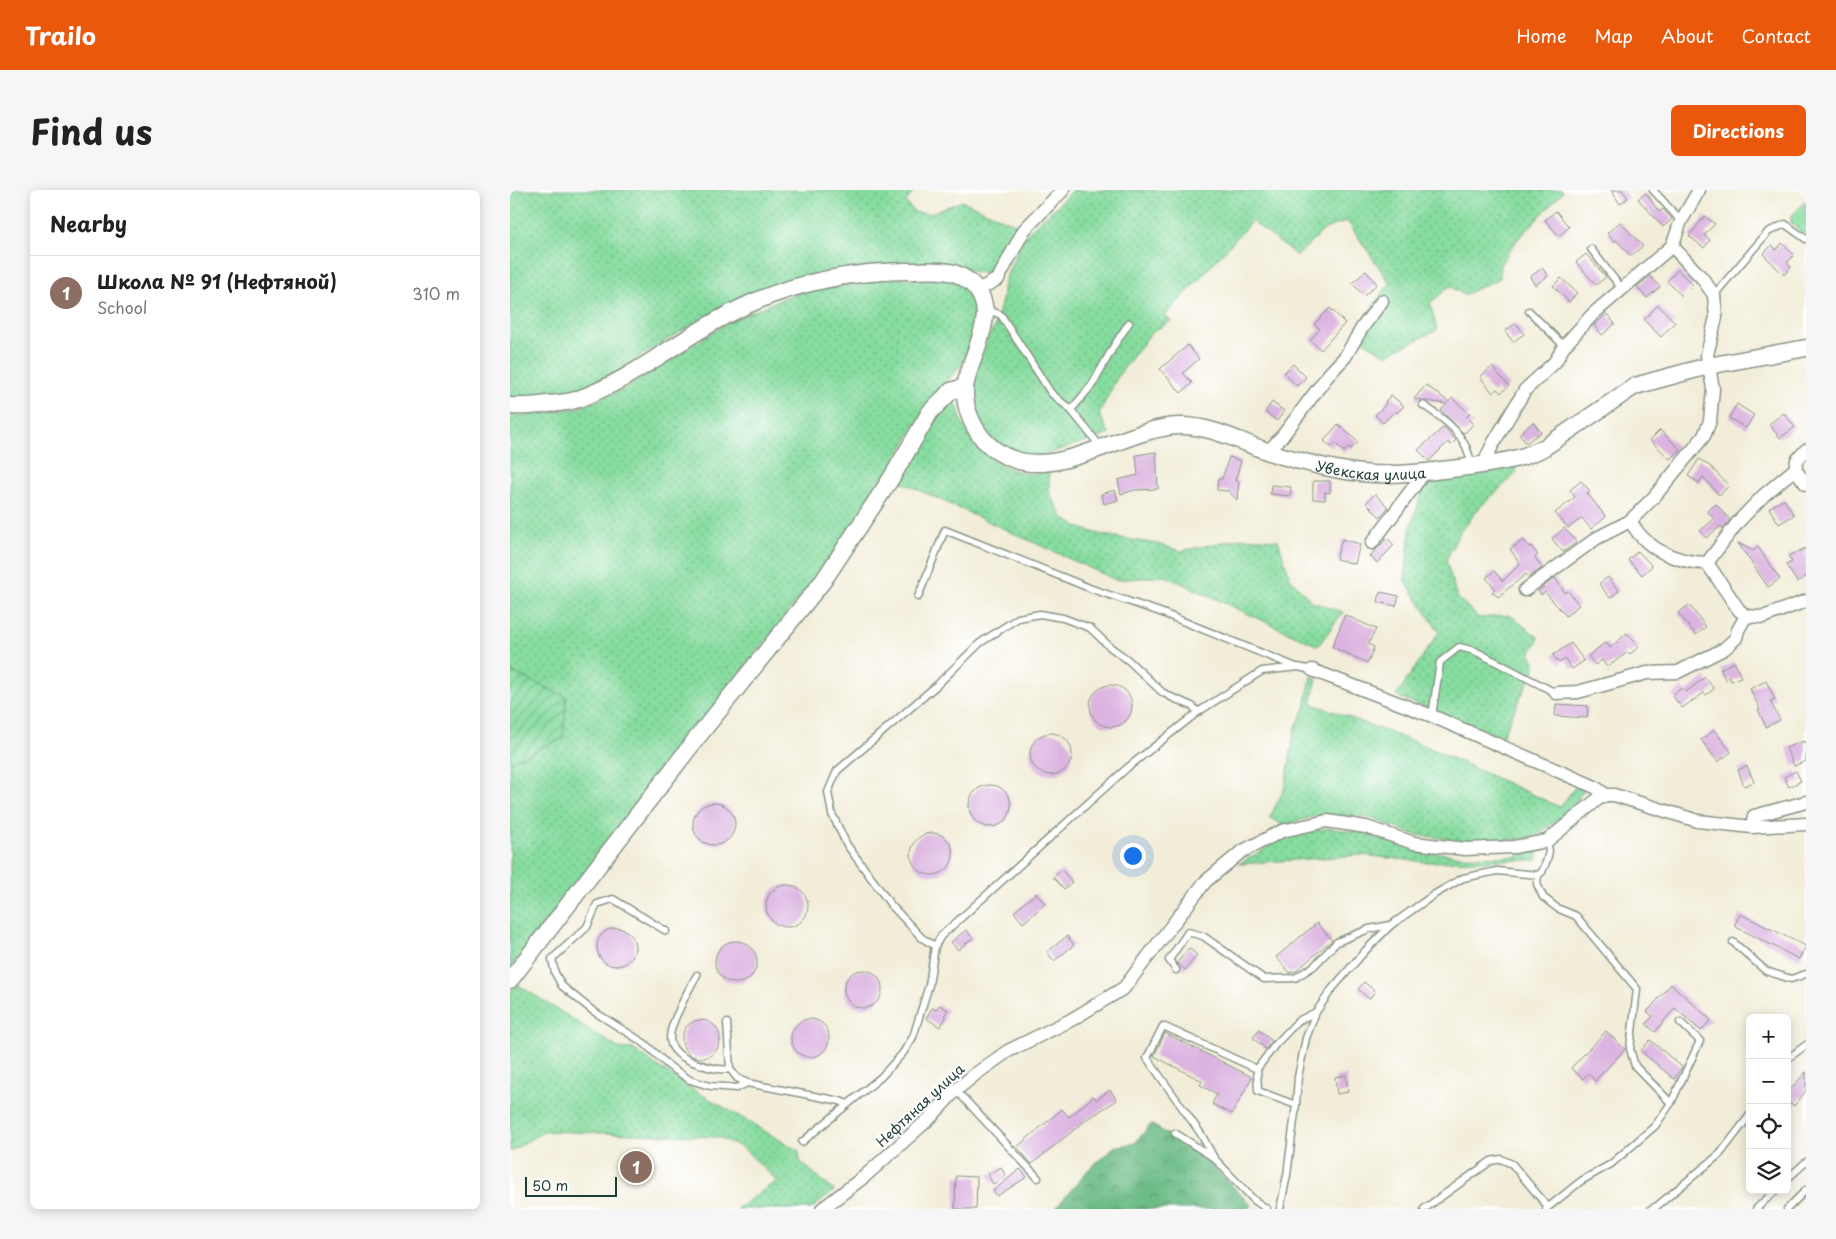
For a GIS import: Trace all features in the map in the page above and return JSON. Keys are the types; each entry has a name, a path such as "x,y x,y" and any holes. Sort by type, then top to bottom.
{"street":[{"path":"978,290 998,279 1024,230 1063,190"},
{"path":"1479,465 1487,456 1525,390 1555,362 1564,346 1593,314 1672,246 1681,222 1699,190"},
{"path":"1525,590 1597,538 1630,521 1654,497 1704,436 1710,421 1713,389 1708,356 1716,317 1714,295 1702,278 1672,246"},
{"path":"510,406 522,407 575,401 621,381 726,315 792,287 870,272 936,270 954,272 968,280 978,290 986,309 980,341 969,369 965,386 951,391 930,412 892,478 823,581 696,739 510,980"},
{"path":"1268,452 1284,434 1329,374 1345,357 1362,328 1382,301"},
{"name":"Увекская улица","path":"965,386 965,399 971,420 987,444 1005,456 1023,462 1043,464 1063,460 1159,428 1180,426 1203,428 1268,452 1340,470 1372,474 1424,473 1530,455 1545,447 1635,386 1708,366 1806,348"},
{"path":"1708,563 1738,522 1764,495 1795,469 1797,460 1806,450"},
{"path":"1795,469 1806,484"},
{"path":"1372,543 1424,473"},
{"path":"1630,521 1641,537 1652,546 1671,556 1696,563 1708,563"},
{"path":"1708,563 1746,616 1763,617 1806,601"},
{"path":"1556,692 1578,692 1647,674 1678,672 1724,649 1736,638 1746,616"},
{"path":"1312,670 1432,716 1596,787 1606,796"},
{"path":"1547,841 1598,799 1614,795 1698,821 1752,827 1806,824"},
{"path":"1752,827 1754,816 1806,802"},
{"name":"Нефтяная улица","path":"822,1209 865,1176 930,1117 956,1090 977,1073 1008,1051 1071,1020 1124,988 1205,882 1241,852 1282,831 1327,821 1366,827 1414,842 1464,849 1514,848 1547,841"}],"lane":[{"path":"1653,190 1681,222"},
{"path":"1714,295 1768,232 1785,224 1806,239"},
{"path":"1591,249 1622,289"},
{"path":"986,309 1001,315 1051,393 1071,410 1101,448"},
{"path":"1529,310 1564,346"},
{"path":"1071,410 1092,385 1129,322"},
{"path":"1423,405 1444,418 1464,440 1470,453 1479,465"},
{"path":"918,597 945,530 1092,589 1160,612 1298,667 1312,670"},
{"path":"935,946 922,938 891,905 847,845 832,814 828,792 837,771 936,686 980,643 1018,618 1040,614 1063,618 1090,628 1162,692 1171,698 1192,706 1198,712"},
{"path":"1432,716 1440,662 1459,646 1475,651 1556,692"},
{"path":"802,1142 882,1077 903,1053 913,1037 929,985 935,946 941,936 1127,768 1198,712 1262,671 1298,667"},
{"path":"1547,841 1547,860 1542,872 1538,875 1537,884 1543,897 1557,908 1576,916 1637,989 1630,1050 1635,1066 1671,1103"},
{"path":"1280,1209 1287,1175 1300,1067 1306,1038 1316,1012 1332,989 1391,925 1435,894 1463,878 1497,871 1538,875"},
{"path":"666,931 613,899 597,904 586,927 552,958 555,973 562,986 580,1001 644,1043 669,1066 690,1080 710,1086 737,1088 747,1083"},
{"path":"1176,970 1169,960 1188,932 1203,936 1264,979 1282,980 1296,978 1314,966 1338,942 1369,929 1391,925"},
{"path":"1733,942 1766,971 1791,979 1806,974"},
{"path":"697,975 669,1030 672,1046 680,1057 701,1065 724,1070 730,1069"},
{"path":"1296,1105 1258,1091 1257,1069 1275,1045 1298,1021 1316,1012"},
{"path":"1424,1209 1491,1161 1501,1159 1512,1164 1547,1208 1581,1181 1611,1164 1655,1126 1671,1103 1700,1041 1680,1022"},
{"path":"726,1023 730,1069 737,1078 747,1083 847,1104"},
{"path":"1214,1158 1201,1134 1147,1058 1163,1026 1257,1069"},
{"path":"1791,1056 1806,1045"},
{"path":"956,1090 1038,1178"},
{"path":"1654,1208 1720,1154 1746,1120"},
{"path":"1175,1133 1214,1158 1254,1200 1267,1209"},
{"path":"1791,1176 1806,1162"},
{"path":"1787,1209 1806,1190"},
{"path":"1756,1209 1772,1194"}],"green space":[{"path":"510,190 914,190 906,202 914,212 929,214 962,201 1019,226 998,267 990,273 974,272 936,262 866,266 788,280 719,308 612,374 574,392 522,399 510,398"},
{"path":"1072,190 1562,190 1563,192 1517,240 1500,265 1500,278 1464,295 1450,286 1430,303 1437,330 1386,355 1362,340 1356,329 1390,283 1347,221 1325,229 1297,256 1252,221 1165,316 1171,321 1151,333 1118,376 1099,414 1109,434 1040,456 1023,455 1007,449 992,439 978,418 972,397 975,372 988,338 995,326 1002,300 1004,282 1016,253 1030,230"},
{"path":"1806,201 1806,236 1791,223 1791,216"},
{"path":"951,278 963,285 972,295 977,307 977,319 972,341 961,365 930,401 885,477 822,569 510,968 510,762 563,738 566,698 510,671 510,414 522,416 579,408 624,389 729,322 793,294 884,279"},
{"path":"953,400 963,425 970,436 988,455 999,463 1023,473 1049,472 1049,492 1064,519 1083,529 1103,535 1157,544 1181,551 1243,538 1278,540 1290,578 1312,602 1343,612 1318,646 1166,576 1116,580 901,482 926,427"},
{"path":"1515,466 1517,473 1480,507 1460,532 1446,560 1457,597 1479,618 1510,615 1539,638 1530,654 1536,665 1502,737 1396,696 1439,632 1405,581 1410,530 1426,479"},
{"path":"510,671 566,697 563,738 510,762"},
{"path":"1311,676 1317,679 1311,703 1423,745 1560,807 1576,786 1584,790 1570,810 1535,837 1516,840 1466,841 1416,835 1367,817 1325,814 1282,825 1270,817 1285,787 1295,728 1305,708"},
{"path":"1329,828 1367,834 1413,850 1463,856 1515,857 1537,851 1537,860 1425,862 1362,855 1239,864 1285,837"},
{"path":"517,984 618,1048 633,1049 682,1083 799,1151 800,1161 834,1191 811,1209 736,1209 777,1181 743,1148 718,1137 544,1131 510,1152 510,992"},
{"path":"1151,1124 1205,1158 1251,1205 1248,1209 1055,1209 1088,1170 1114,1147 1135,1143"}],"building":[{"path":"1611,190 1622,190 1628,198 1620,204"},
{"path":"1646,193 1659,212 1663,209 1672,219 1663,227 1638,199"},
{"path":"1556,211 1569,227 1559,236 1545,220"},
{"path":"1705,216 1715,224 1704,235 1710,240 1704,248 1689,236"},
{"path":"1620,222 1643,246 1631,256 1616,240 1614,242 1607,233"},
{"path":"1782,243 1794,255 1787,263 1791,267 1784,275 1763,254 1772,245 1776,250"},
{"path":"1586,254 1606,277 1596,285 1576,262"},
{"path":"1542,268 1548,276 1535,285 1530,277"},
{"path":"1678,270 1693,285 1682,296 1667,281"},
{"path":"1366,271 1377,284 1364,296 1352,283"},
{"path":"1650,276 1660,287 1647,298 1637,287"},
{"path":"1561,278 1577,293 1569,302 1553,286"},
{"path":"1658,305 1675,322 1661,337 1644,320"},
{"path":"1330,308 1345,323 1321,350 1310,340 1320,329 1314,324"},
{"path":"1607,314 1615,324 1602,335 1594,325"},
{"path":"1516,323 1524,334 1513,342 1505,331"},
{"path":"1188,345 1199,359 1183,373 1192,383 1181,393 1160,369"},
{"path":"1293,364 1306,377 1297,386 1284,373"},
{"path":"1492,367 1509,386 1501,393 1497,389 1493,393 1480,377"},
{"path":"1426,385 1449,402 1452,398 1470,414 1466,417 1473,424 1466,432 1463,433 1441,410 1447,404 1414,399"},
{"path":"1391,395 1404,406 1397,413 1395,411 1383,423 1375,415 1386,404 1385,402"},
{"path":"1272,402 1284,411 1277,421 1265,412"},
{"path":"1737,404 1754,415 1746,428 1729,418"},
{"path":"1784,413 1795,427 1780,438 1769,424"},
{"path":"1533,422 1541,432 1526,443 1519,434"},
{"path":"1338,424 1358,442 1351,449 1349,447 1344,452 1335,443 1331,447 1324,441"},
{"path":"1444,427 1456,440 1451,445 1448,442 1429,461 1418,450"},
{"path":"1660,430 1680,449 1670,459 1650,440"},
{"path":"1156,452 1158,489 1135,490 1121,494 1118,480 1138,475 1136,455"},
{"path":"1229,457 1241,461 1235,481 1239,481 1237,500 1228,491 1217,490 1218,479 1222,479"},
{"path":"1699,459 1710,466 1729,486 1719,495 1703,477 1699,483 1688,476"},
{"path":"1313,481 1330,481 1330,493 1325,492 1325,500 1313,499"},
{"path":"1581,481 1590,491 1587,493 1606,517 1591,529 1582,518 1568,528 1555,513 1575,497 1570,490"},
{"path":"1271,485 1291,487 1290,496 1270,494"},
{"path":"1115,490 1118,500 1104,504 1101,494"},
{"path":"1375,494 1388,507 1380,517 1366,503"},
{"path":"1784,499 1794,515 1779,524 1769,508"},
{"path":"1716,504 1730,520 1723,529 1721,526 1706,538 1700,531 1714,519 1707,511"},
{"path":"1564,528 1577,542 1563,552 1552,539"},
{"path":"1387,538 1394,545 1377,563 1370,556"},
{"path":"1342,539 1360,544 1355,564 1336,559"},
{"path":"1524,540 1538,555 1535,557 1542,568 1529,577 1526,574 1498,597 1492,592 1495,588 1486,578 1494,571 1503,581 1520,564 1510,549"},
{"path":"1738,543 1753,551 1758,547 1780,579 1768,587"},
{"path":"1806,548 1806,577 1797,582 1786,565 1792,562 1788,556"},
{"path":"1638,551 1652,566 1642,575 1628,560"},
{"path":"1608,577 1619,591 1610,598 1599,584"},
{"path":"1555,578 1565,593 1568,591 1579,605 1566,616 1545,592 1541,595 1538,591"},
{"path":"1380,592 1399,596 1396,606 1378,602"},
{"path":"1689,605 1706,627 1696,635 1678,613"},
{"path":"1345,615 1376,629 1368,644 1374,647 1368,663 1332,647"},
{"path":"1627,633 1639,647 1630,654 1628,652 1607,667 1602,660 1595,665 1588,656 1606,642 1610,648"},
{"path":"1571,643 1584,661 1572,669 1565,659 1559,663 1553,655"},
{"path":"1734,662 1741,677 1731,681 1729,677 1726,680 1720,669"},
{"path":"1705,677 1714,689 1706,695 1704,693 1682,708 1672,695 1682,688 1686,692"},
{"path":"1766,681 1775,699 1770,701 1780,720 1766,727 1750,689"},
{"path":"1107,685 1115,685 1126,691 1132,706 1126,721 1115,727 1107,727 1096,721 1090,710 1090,702 1096,691"},
{"path":"1556,704 1588,706 1587,718 1555,716"},
{"path":"1714,730 1731,752 1718,762 1701,740"},
{"path":"1051,733 1066,739 1072,754 1066,769 1051,775 1036,769 1030,754 1036,739"},
{"path":"1804,741 1806,761 1794,766 1786,748"},
{"path":"1747,766 1754,782 1744,786 1738,770"},
{"path":"1796,771 1801,781 1789,787 1784,777"},
{"path":"990,785 1005,791 1011,806 1005,821 990,827 975,821 969,806 975,791"},
{"path":"714,803 729,809 735,824 729,839 714,845 699,839 693,824 699,809"},
{"path":"932,833 947,839 953,854 947,869 932,875 917,869 911,854 917,839"},
{"path":"1062,870 1072,882 1064,889 1053,877"},
{"path":"787,885 802,891 808,906 802,921 787,927 772,921 766,906 772,891"},
{"path":"1036,893 1045,904 1023,923 1014,912"},
{"path":"1740,914 1806,946 1799,959 1734,926"},
{"path":"1317,923 1332,940 1296,971 1290,973 1276,957"},
{"path":"616,928 630,933 635,947 630,961 616,966 602,961 597,947 602,933"},
{"path":"966,930 973,938 958,950 951,942"},
{"path":"1067,936 1074,945 1054,961 1047,952"},
{"path":"736,941 751,947 757,962 751,977 736,983 721,977 715,962 721,947"},
{"path":"1189,948 1197,955 1185,970 1177,963"},
{"path":"863,970 877,975 882,989 877,1003 863,1008 849,1003 844,989 849,975"},
{"path":"1364,982 1375,991 1369,999 1358,989"},
{"path":"1671,984 1711,1020 1701,1031 1675,1008 1655,1032 1646,1024 1653,1016 1647,1012"},
{"path":"939,1005 948,1010 944,1016 946,1018 940,1027 926,1018 932,1008 936,1010"},
{"path":"810,1019 824,1024 829,1038 824,1052 810,1057 796,1052 791,1038 796,1024"},
{"path":"701,1020 715,1025 720,1039 715,1053 701,1058 687,1053 682,1039 687,1025"},
{"path":"1259,1030 1272,1041 1266,1049 1253,1038"},
{"path":"1606,1031 1625,1049 1595,1081 1588,1073 1583,1079 1571,1068"},
{"path":"1165,1033 1252,1077 1232,1114 1212,1104 1217,1094 1200,1085 1202,1081 1154,1056"},
{"path":"1650,1040 1682,1067 1674,1079 1641,1051"},
{"path":"1806,1072 1806,1091 1794,1106 1791,1103 1791,1089"},
{"path":"1346,1075 1348,1092 1337,1094 1335,1077"},
{"path":"1110,1090 1117,1100 1091,1116 1032,1164 1017,1147 1062,1109 1069,1117 1094,1096 1096,1100"},
{"path":"1001,1167 1006,1176 993,1184 988,1175"},
{"path":"1020,1169 1027,1177 997,1196 993,1191"},
{"path":"956,1176 977,1177 976,1209 955,1209"}],"place":[{"name":"Школа № 91 (Нефтяной)","path":"636,1167"}]}
